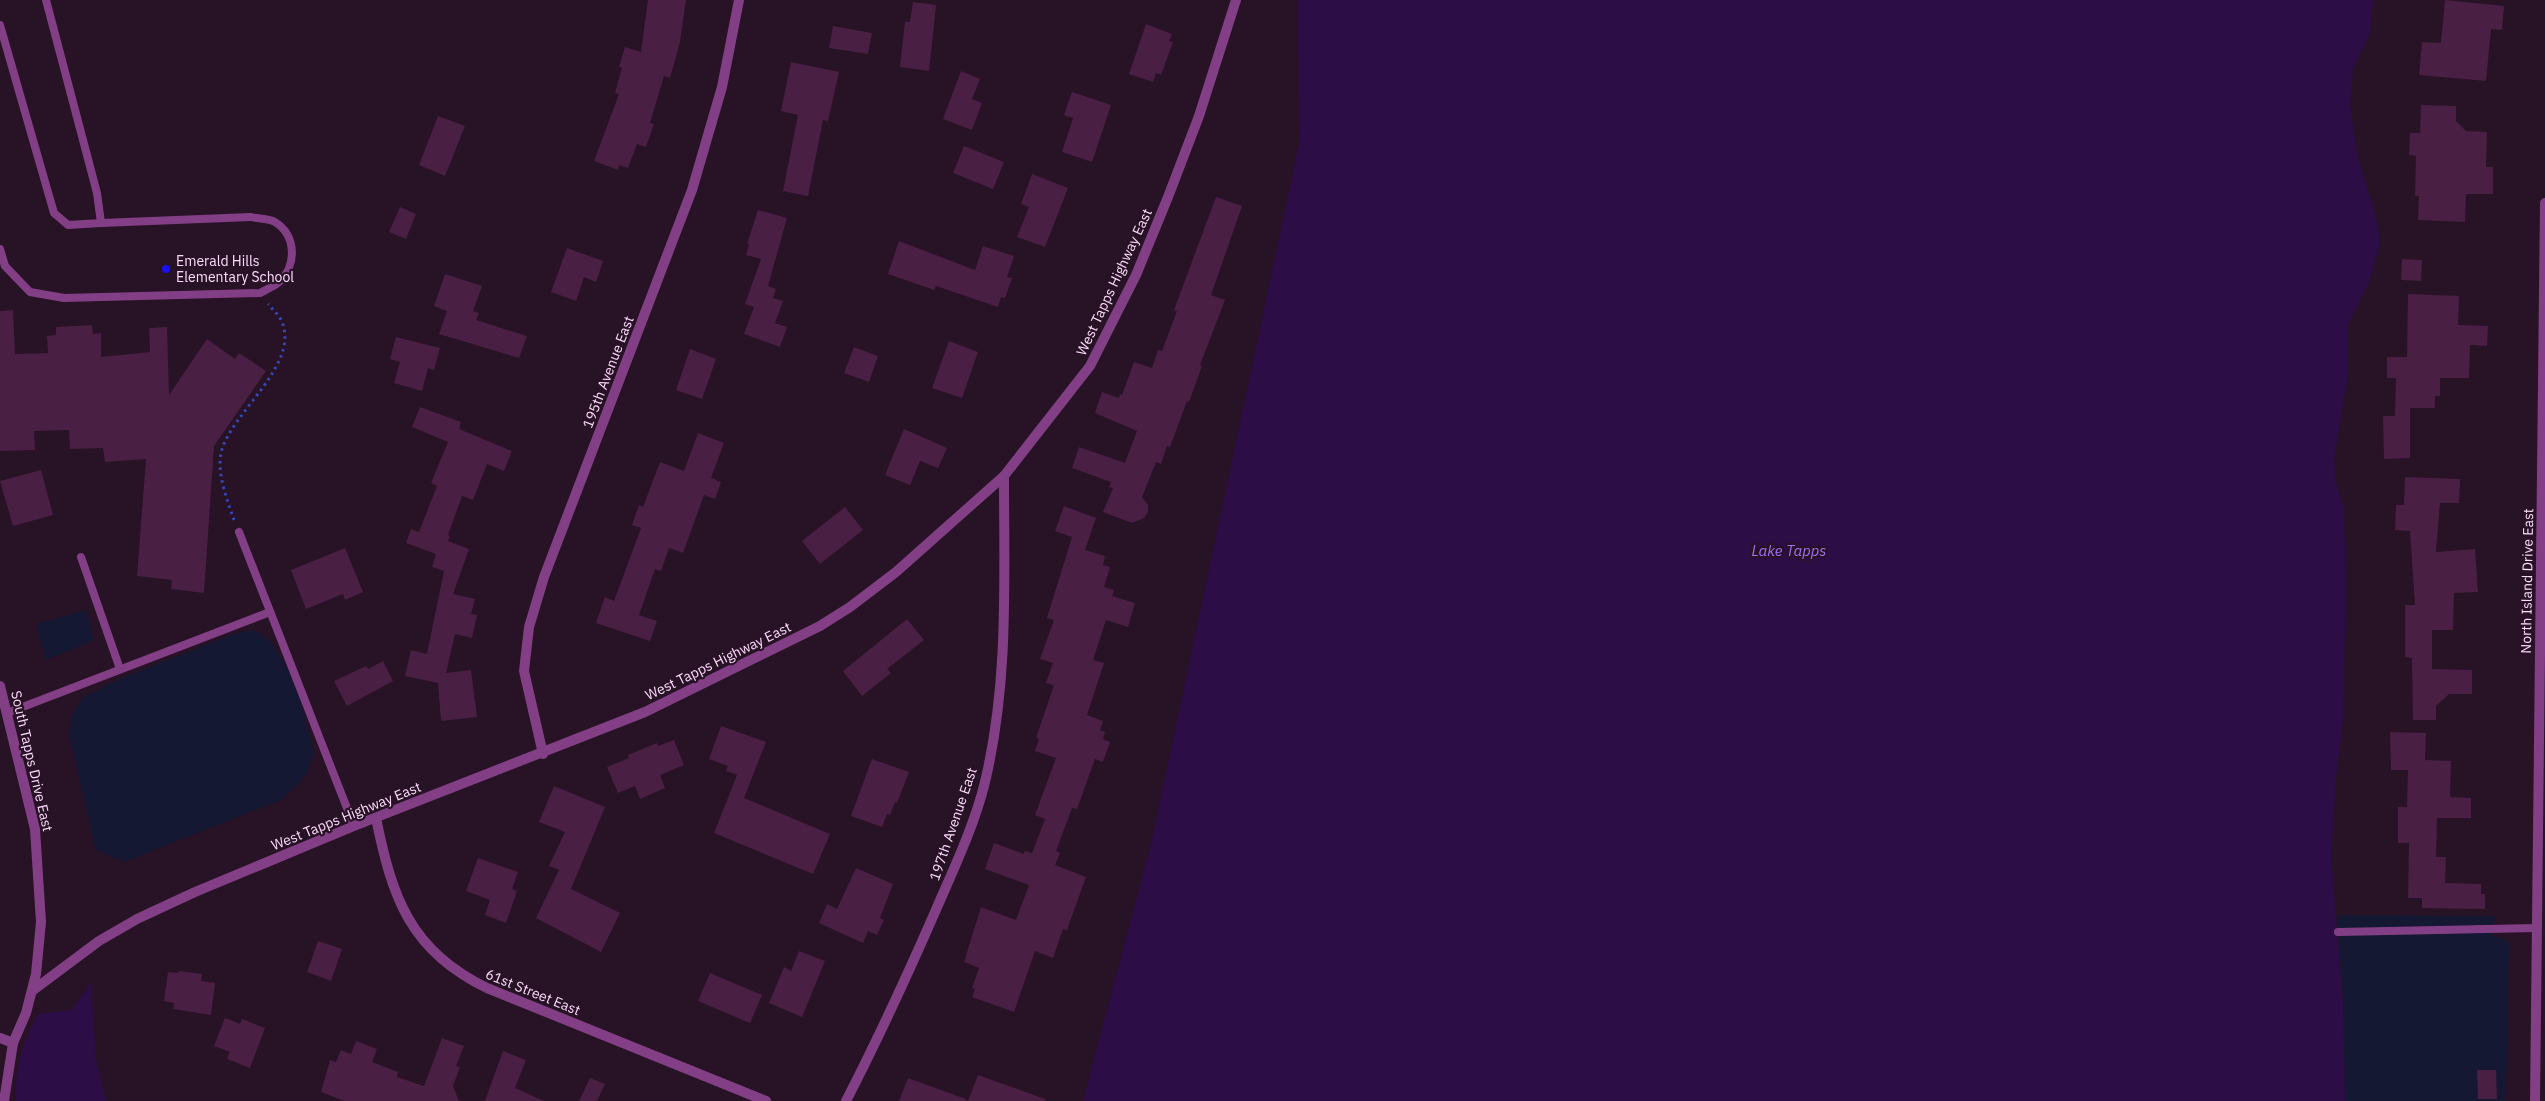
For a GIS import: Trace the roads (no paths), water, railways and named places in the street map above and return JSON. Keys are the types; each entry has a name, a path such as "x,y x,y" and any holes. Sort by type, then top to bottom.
{"street":[{"name":"195th Avenue East","path":"543,754 524,671 529,627 544,577 692,190 722,87 740,0"},
{"name":"West Tapps Highway East","path":"32,991 99,941 137,919 195,892 354,826 543,754 645,712 820,626 850,607 896,572 1004,476 1090,366 1136,275 1200,116 1236,0"},
{"name":"North Island Drive East","path":"2535,1101 2541,960 2537,928 2538,698 2545,203"},
{"name":"197th Avenue East","path":"846,1101 906,977 959,857 985,783 1001,688 1004,652 1004,476"},
{"name":"South Tapps Drive East","path":"0,686 35,829 41,922 36,974 32,991"},
{"name":"61st Street East","path":"376,818 385,862 412,927 426,946 453,968 487,988 766,1101"},
{"path":"4,1101 13,1043 26,1013 32,991"},
{"path":"0,1038 13,1043"}],"lane":[{"path":"46,0 97,193 101,224"},
{"path":"0,25 54,213 68,225 251,217 274,221 287,233 294,251 288,269 278,283 260,293 64,298 30,292 5,266 0,249"},
{"path":"239,532 354,826"},
{"path":"81,557 120,669"},
{"path":"7,713 270,612"},
{"path":"2338,932 2537,928"}],"water":[{"name":"Lake Tapps","path":"1298,0 2373,0 2370,35 2353,68 2350,104 2357,154 2376,217 2380,242 2370,280 2348,325 2348,374 2334,458 2336,483 2344,508 2346,587 2343,720 2336,778 2331,856 2343,1001 2345,1101 1083,1101 1151,844 1299,144"},
{"path":"91,982 96,1060 106,1101 16,1101 18,1067 28,1034 38,1014 72,1010"}],"place":[{"name":"Emerald Hills Elementary School","path":"166,269"}]}
